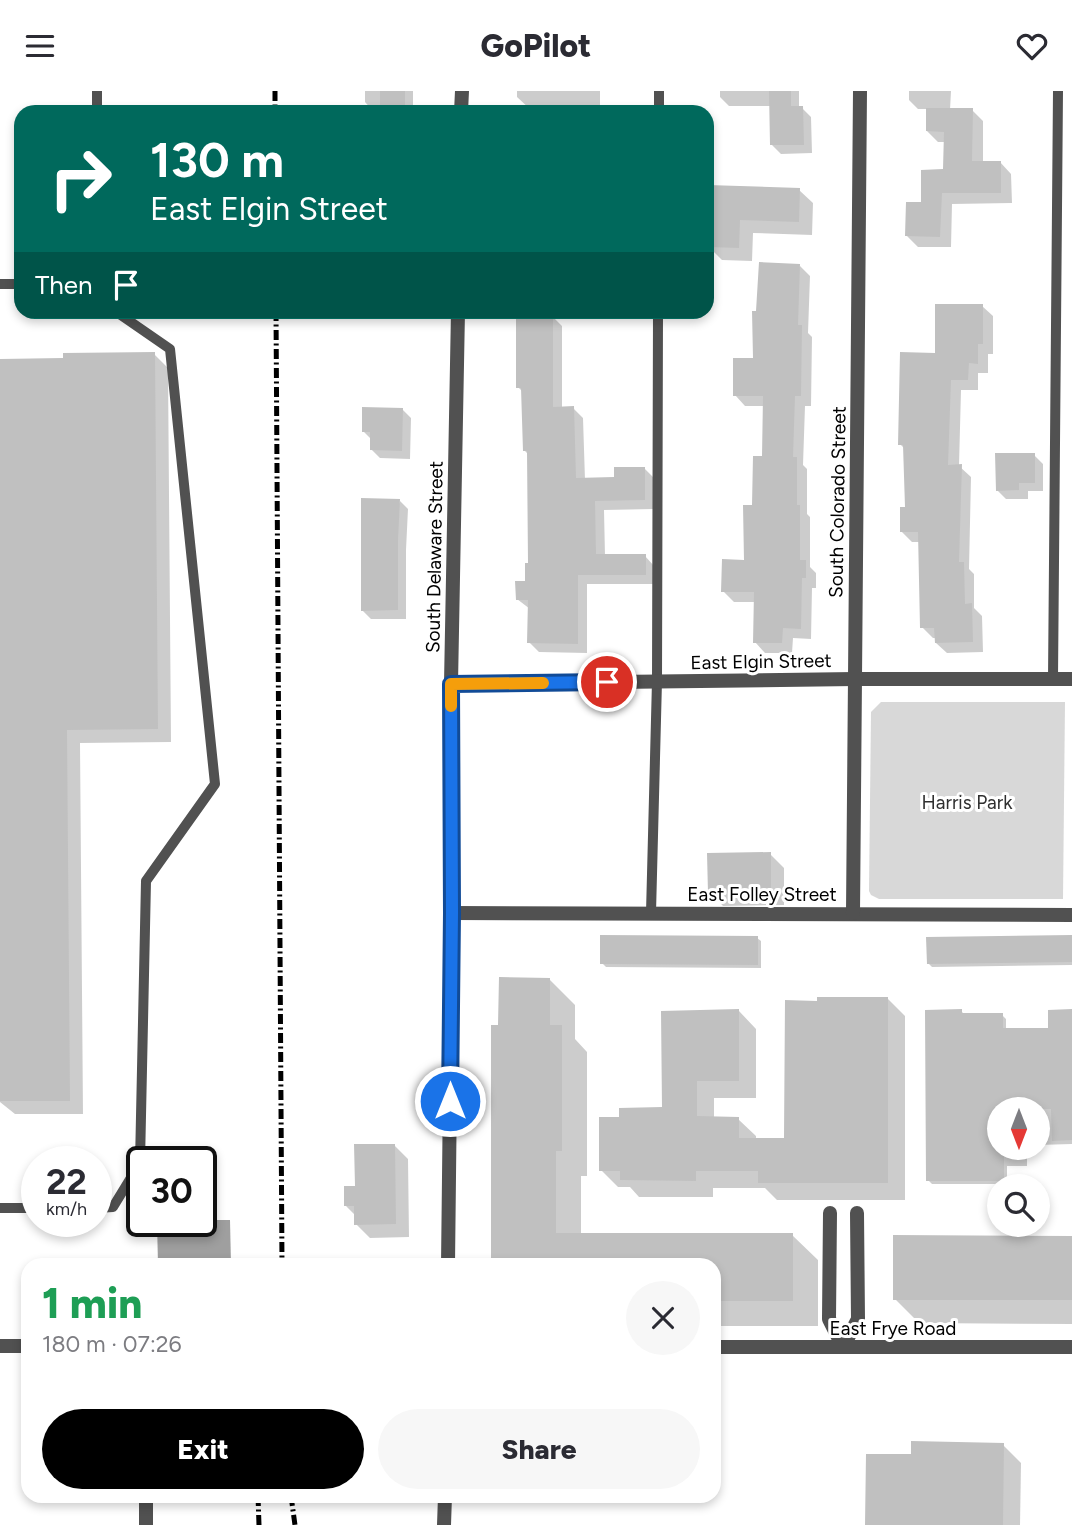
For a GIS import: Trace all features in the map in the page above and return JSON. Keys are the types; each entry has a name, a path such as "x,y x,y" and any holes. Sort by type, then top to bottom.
{"street":[{"name":"South Colorado Street","path":"853,913 860,91"},
{"name":"South Delaware Street","path":"449,1258 451,684 458,319"},
{"name":"East Elgin Street","path":"451,684 1072,679"},
{"name":"East Folley Street","path":"452,913 1072,915"},
{"path":"830,1213 828,1319 843,1347"},
{"path":"843,1347 858,1319 857,1213"},
{"path":"0,1346 21,1346"},
{"name":"East Frye Road","path":"721,1347 1072,1347"},
{"path":"146,1503 146,1525"},
{"path":"444,1503 444,1525"}],"lane":[{"path":"1053,679 1058,91"},
{"path":"112,1207 140,1163 146,881 215,784 170,349 127,319"},
{"path":"651,913 657,681 658,319"},
{"path":"0,1208 21,1208"}],"green space":[{"name":"Harris Park","path":"881,702 1065,702 1063,899 879,899 871,895 871,712"}],"shaded area":[{"path":"217,1220 230,1220 231,1258 158,1258 157,1237 217,1237"}],"building":[{"path":"380,91 405,91 405,105 380,105"},
{"path":"769,91 791,91 791,106 803,106 804,145 770,145"},
{"path":"926,108 973,108 972,161 1001,161 1001,193 942,193 940,237 905,236 906,202 921,202 921,170 943,169 944,132 926,131"},
{"path":"714,185 800,188 799,222 740,220 739,248 714,247"},
{"path":"759,262 800,264 798,325 802,325 801,396 795,396 793,457 797,457 800,560 806,560 806,578 802,578 801,629 783,628 782,643 753,643 754,592 721,592 722,559 744,560 743,505 752,505 753,456 762,456 763,396 733,396 733,358 753,358 752,311 756,311"},
{"path":"935,304 983,304 983,344 978,344 978,364 969,363 968,380 951,380 948,465 962,464 959,562 964,562 965,604 972,603 973,642 935,643 934,628 920,628 918,532 900,532 900,507 905,507 903,445 898,445 900,352 935,353"},
{"path":"516,319 553,319 553,407 574,406 576,478 614,477 614,467 645,467 645,500 595,501 596,554 646,554 646,575 578,575 578,644 527,643 528,600 516,600 515,581 525,581 525,563 528,563 527,451 523,451 521,388 516,388"},
{"path":"155,352 158,729 67,730 70,1101 0,1101 0,359 63,358 63,353"},
{"path":"362,407 403,408 402,451 370,450 370,432 362,432"},
{"path":"995,453 1035,453 1035,483 1019,483 1019,490 996,491"},
{"path":"361,498 400,499 398,610 361,611"},
{"path":"771,852 771,892 708,893 707,853"},
{"path":"600,935 758,936 758,965 600,964"},
{"path":"1072,935 1072,962 927,964 926,937"},
{"path":"499,977 550,978 550,1025 562,1025 562,1151 556,1151 556,1233 793,1233 793,1301 721,1301 721,1258 491,1258 491,1025 498,1025"},
{"path":"817,997 888,997 888,1183 758,1183 758,1171 696,1171 696,1181 620,1180 620,1171 599,1171 599,1117 619,1117 619,1108 662,1107 661,1011 739,1009 739,1081 697,1081 697,1116 739,1117 739,1138 784,1138 785,1000 817,1001"},
{"path":"962,1009 962,1013 1003,1013 1003,1028 1048,1028 1048,1010 1072,1009 1072,1140 1052,1141 1050,1097 987,1097 987,1160 1004,1160 1004,1174 987,1174 987,1181 926,1181 925,1010"},
{"path":"354,1144 395,1144 396,1224 354,1225 354,1206 344,1206 344,1186 355,1186"},
{"path":"893,1235 1072,1236 1072,1300 893,1300"},
{"path":"911,1441 1004,1443 1003,1525 865,1525 866,1454 911,1454"}],"railway":[{"path":"275,91 275,105"},
{"path":"276,319 282,1258"},
{"path":"258,1503 259,1525"},
{"path":"292,1503 295,1525"}],"slow traffic":[{"path":"451,706 451,684 543,683"}],"route":[{"path":"450,1101 451,684 607,682"}]}
